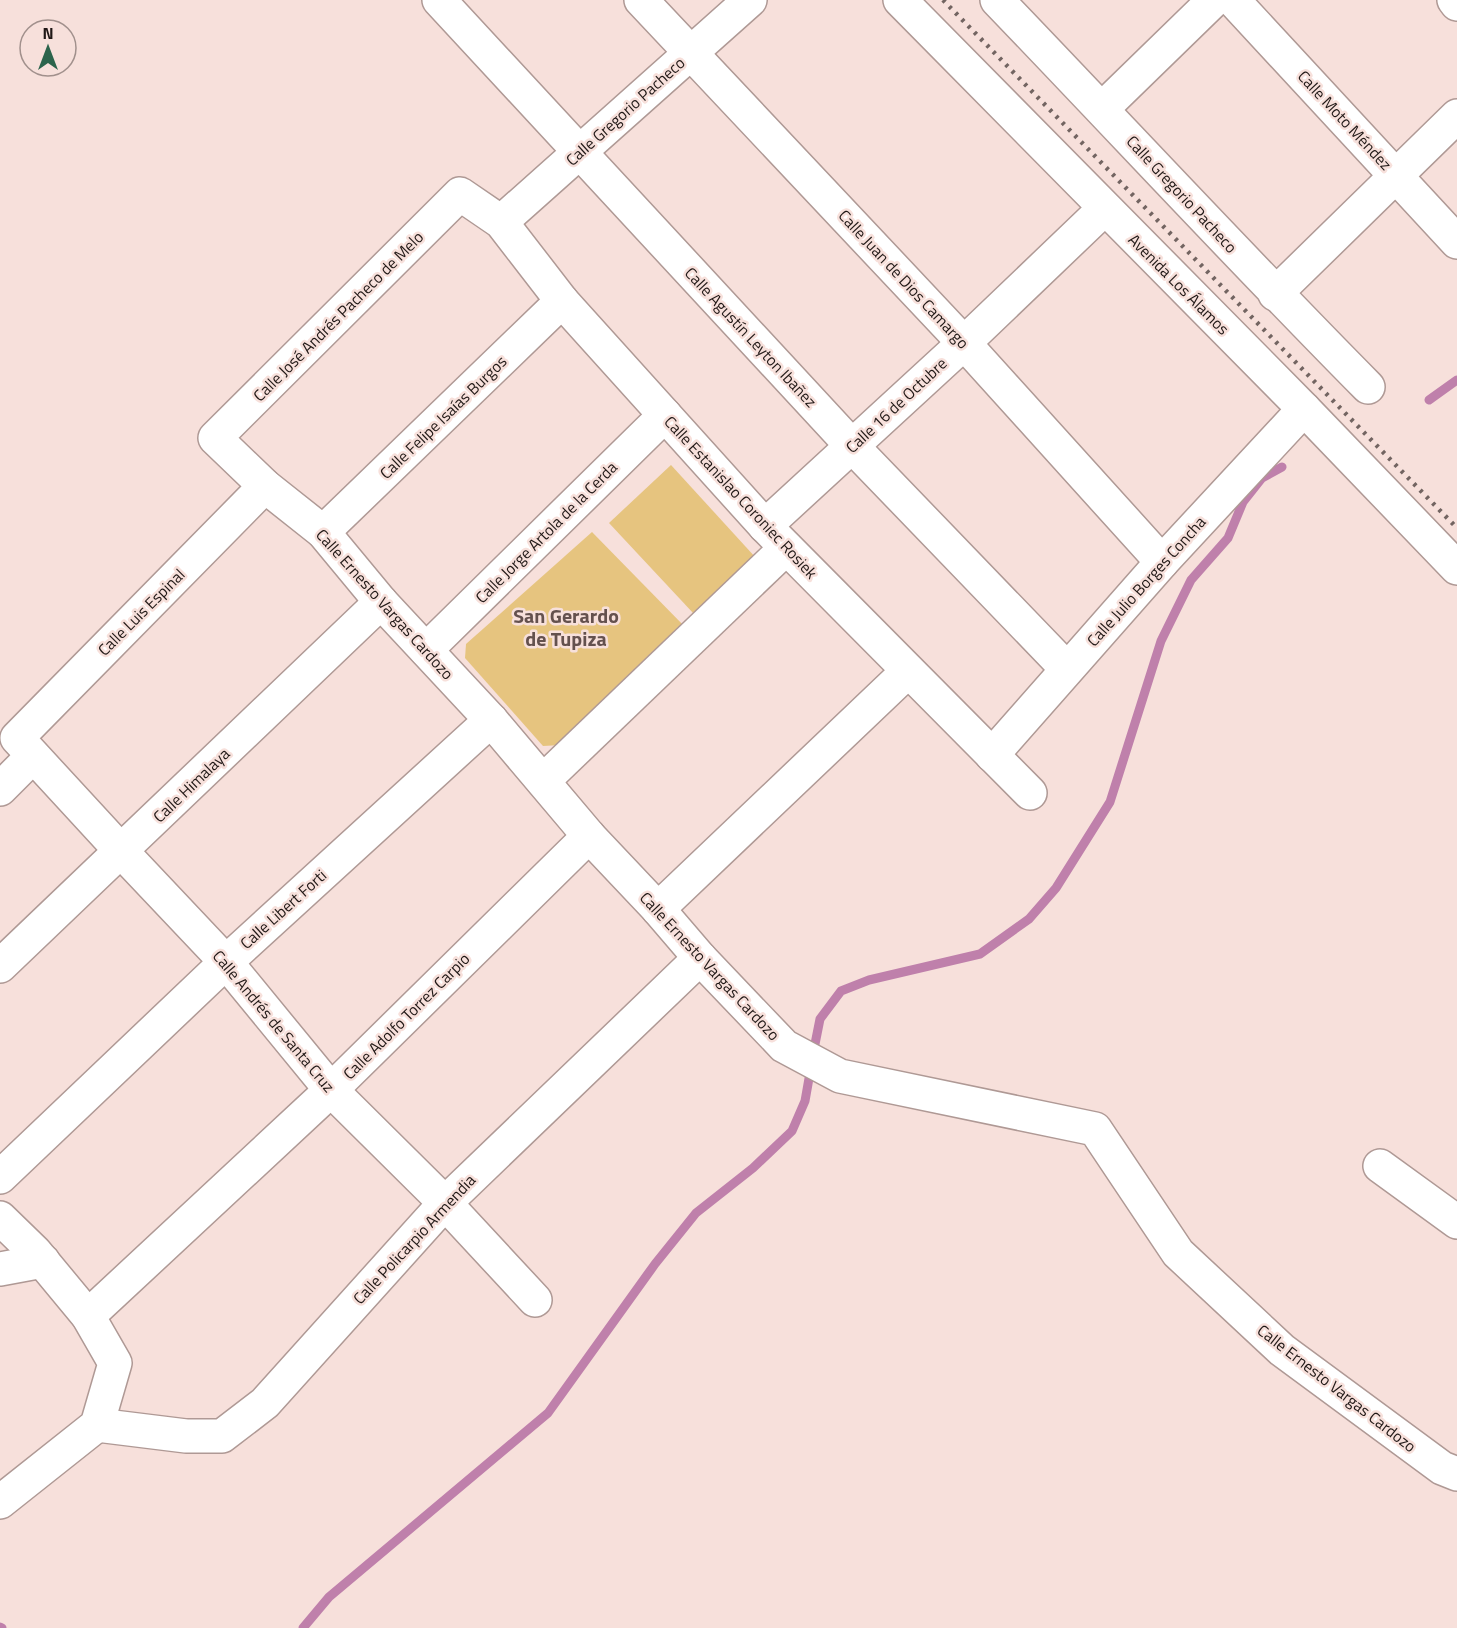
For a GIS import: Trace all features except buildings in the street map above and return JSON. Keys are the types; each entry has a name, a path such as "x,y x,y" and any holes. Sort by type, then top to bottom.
{"street":[{"name":"Calle Agustín Leyton Ibañez","path":"439,0 852,446 1067,669"},
{"name":"Calle Juan de Dios Camargo","path":"641,0 964,343 1162,562"},
{"name":"Calle Gregorio Pacheco","path":"501,222 750,0"},
{"name":"Avenida Los Álamos","path":"900,0 1304,409 1457,568"},
{"name":"Calle Gregorio Pacheco","path":"997,0 1275,294 1368,387"},
{"path":"1102,109 1214,0"},
{"name":"Calle Moto Méndez","path":"1233,0 1457,242"},
{"path":"1454,0 1457,3"},
{"path":"1275,294 1457,116"},
{"name":"Calle Estanislao Coroniec Rosiek","path":"460,194 501,222 562,301 775,537 1029,793"},
{"name":"Calle José Andrés Pacheco de Melo","path":"215,438 460,194"},
{"name":"Calle 16 de Octubre","path":"543,781 775,537 852,446 1104,209"},
{"name":"Calle Felipe Isaías Burgos","path":"323,532 562,301"},
{"name":"Calle Julio Borges Concha","path":"992,755 1162,562 1304,409"},
{"name":"Calle Jorge Artola de la Cerda","path":"426,650 665,415"},
{"name":"Calle Ernesto Vargas Cardozo","path":"215,438 265,486 323,532 381,602 491,720 589,836 784,1046 840,1076 1095,1129 1178,1253 1282,1350 1442,1468 1457,1474"},
{"name":"Calle Luis Espinal","path":"0,789 25,747 265,486"},
{"name":"Calle Himalaya","path":"0,966 122,852 381,602"},
{"path":"657,909 908,671"},
{"name":"Calle Libert Forti","path":"0,1177 226,962 491,720"},
{"name":"Calle Andrés de Santa Cruz","path":"25,747 226,962 331,1090 445,1203 535,1300"},
{"name":"Calle Adolfo Torrez Carpio","path":"88,1316 331,1090 589,836"},
{"name":"Calle Policarpio Armendia","path":"97,1425 186,1436 222,1436 265,1403 445,1203 700,958"},
{"path":"1380,1166 1457,1222"},
{"path":"0,1218 43,1261 88,1316 115,1363 97,1425 0,1502"},
{"path":"0,1269 43,1261"}],"shaded area":[{"path":"671,465 756,558 694,614 609,523"},
{"path":"592,532 687,629 561,745 543,746 465,658 466,644"}],"waterway":[{"path":"1429,400 1457,380"},
{"path":"813,1054 820,1019 841,991 869,980 980,954 1029,919 1056,888 1110,802 1161,641 1191,580 1228,538 1243,502 1262,478 1282,467"},
{"path":"303,1628 329,1597 548,1413 655,1264 696,1213 753,1168 792,1131 805,1101 811,1067"}],"railway":[{"path":"943,0 1457,528"}],"district":[{"name":"San Gerardo de Tupiza","path":"566,628"}]}
